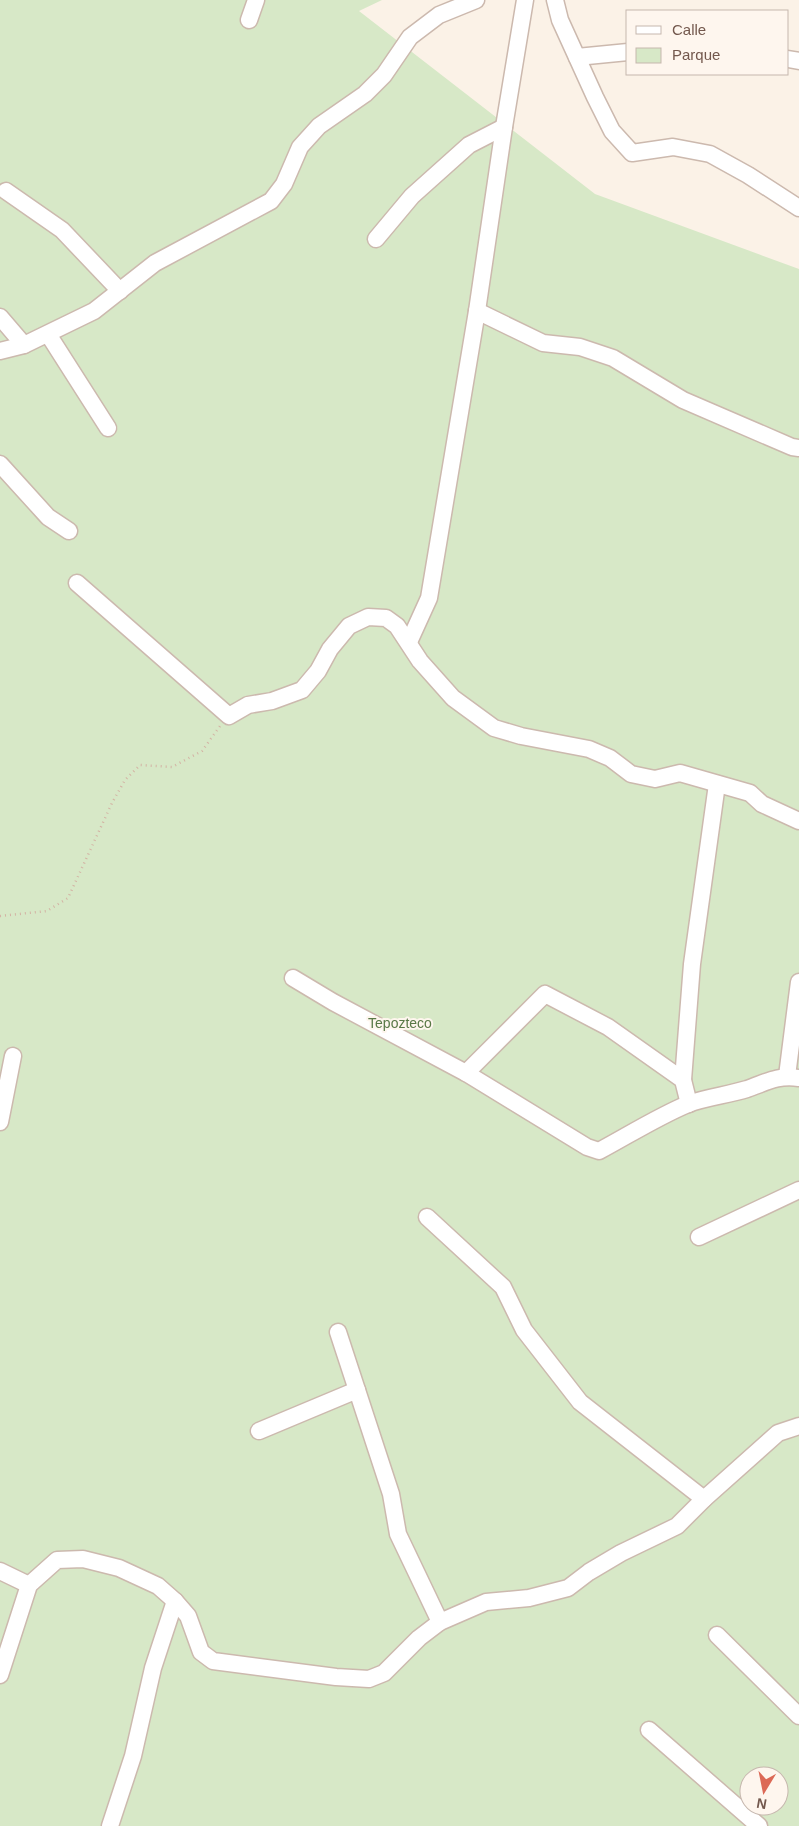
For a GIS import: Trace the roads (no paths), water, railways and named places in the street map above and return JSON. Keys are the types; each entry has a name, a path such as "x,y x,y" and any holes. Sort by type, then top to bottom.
{"street":[{"path":"249,20 256,0"},
{"path":"0,351 24,345 94,311 155,263 271,201 284,184 300,146 319,126 365,94 384,75 410,37 439,15 476,0"},
{"path":"409,642 429,598 477,311 525,0"},
{"path":"555,0 560,20 612,131 632,153 673,147 710,154 748,175 799,208"},
{"path":"577,57 626,52"},
{"path":"376,239 412,196 469,145 504,127"},
{"path":"6,191 62,230 120,291"},
{"path":"477,311 544,343 580,347 613,358 683,400 792,447 799,448"},
{"path":"0,317 24,345"},
{"path":"48,334 108,428"},
{"path":"0,464 48,517 69,532"},
{"path":"77,583 228,716 248,706 272,701 302,690 318,671 330,649 349,626 368,617 386,618 397,626 420,661 453,698 494,728 521,736 589,749 610,758 631,774 655,779 680,773 750,793 762,804 799,821"},
{"path":"689,1104 683,1080 692,964 717,784"},
{"path":"293,978 333,1002 466,1073 587,1147 599,1151 645,1125 689,1104 747,1089 770,1079 793,1077 799,982"},
{"path":"466,1073 545,994 608,1027 683,1080"},
{"path":"0,1122 13,1056"},
{"path":"699,1237 799,1190"},
{"path":"427,1217 503,1288 524,1330 580,1402 704,1499"},
{"path":"338,1332 391,1494 398,1534 440,1622"},
{"path":"259,1431 358,1390"},
{"path":"0,1675 29,1585 57,1560 83,1559 119,1568 158,1586 188,1616 201,1652 213,1661 336,1677 369,1679 384,1673 419,1638 440,1622 486,1602 529,1598 568,1588 621,1553 678,1526 704,1499 778,1433 799,1426"},
{"path":"0,1571 29,1585"},
{"path":"110,1826 133,1756 153,1668 175,1601"},
{"path":"717,1636 799,1716"},
{"path":"649,1730 759,1826"}],"park label":[{"name":"Tepozteco","path":"400,1023"}]}
